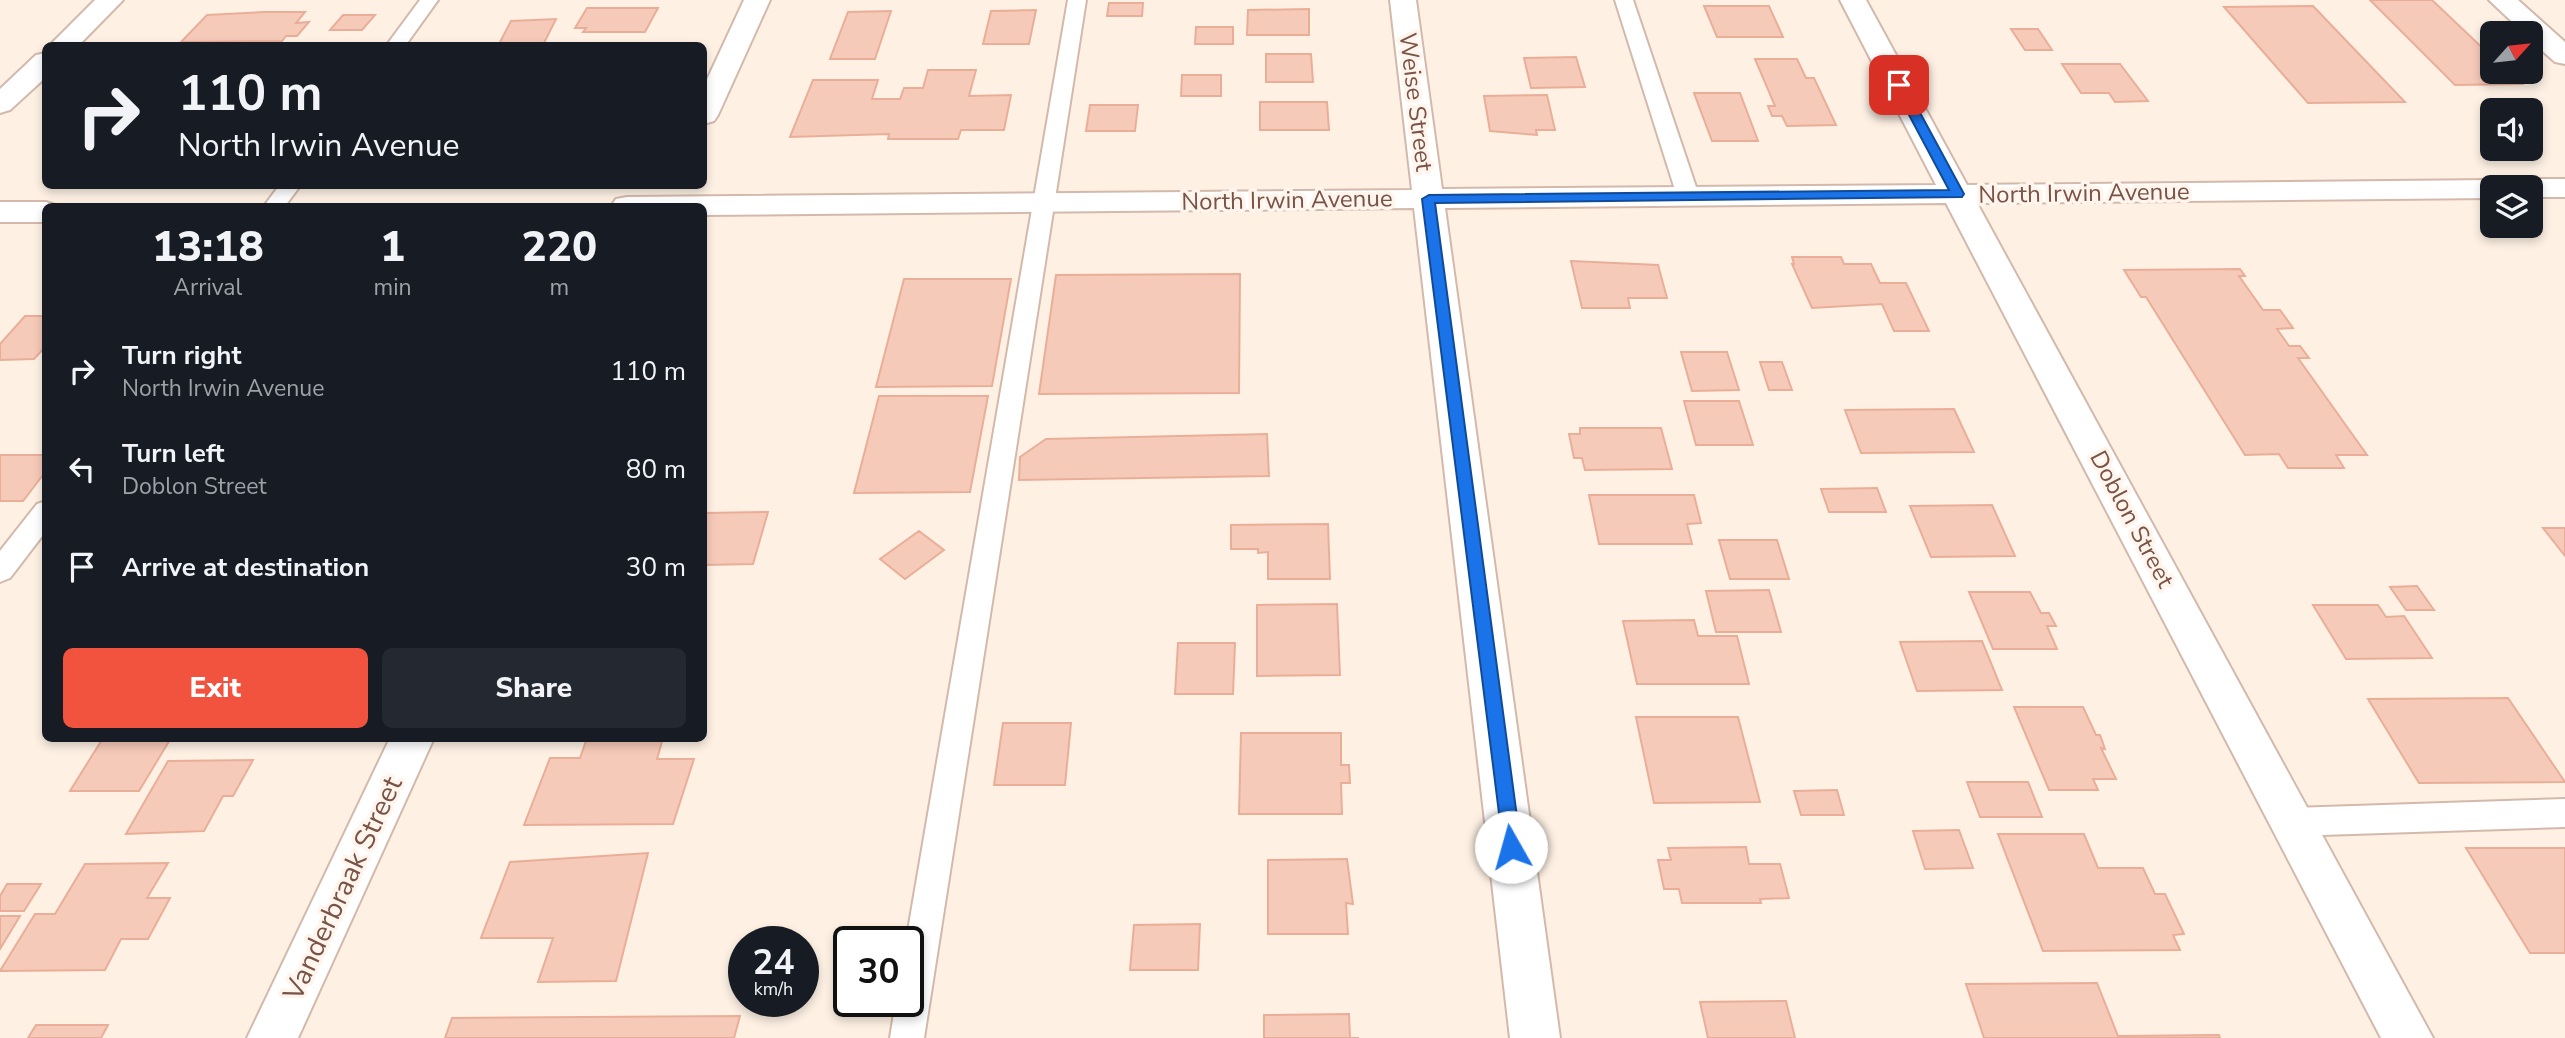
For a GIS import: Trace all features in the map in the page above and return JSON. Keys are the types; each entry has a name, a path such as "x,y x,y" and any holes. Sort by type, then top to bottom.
{"street":[{"path":"66,42 110,0"},
{"path":"707,108 757,0"},
{"name":"Weise Street","path":"1403,0 1535,1038"},
{"name":"Doblon Street","path":"1853,0 2408,1038"},
{"path":"2502,0 2565,56"},
{"path":"0,104 42,65"},
{"path":"2543,188 2565,188"},
{"name":"North Irwin Avenue","path":"707,206 2480,189"},
{"path":"0,212 42,212"},
{"name":"Vanderbraak Street","path":"272,1038 410,742"}],"lane":[{"path":"398,42 429,0"},
{"path":"907,1038 1077,0"},
{"path":"1624,0 1688,196"},
{"path":"276,203 288,189"},
{"path":"0,571 42,516"},
{"path":"2292,822 2565,813"}],"building":[{"path":"2370,0 2432,0 2480,46 2480,84 2522,84 2455,85"},
{"path":"1109,3 1143,3 1142,16 1107,16"},
{"path":"1704,6 1769,6 1783,37 1717,37"},
{"path":"2313,6 2405,102 2308,103 2224,7"},
{"path":"587,8 658,8 645,32 583,32 586,28 575,28"},
{"path":"1309,9 1309,35 1247,35 1248,10"},
{"path":"1036,10 1029,44 983,44 991,11"},
{"path":"891,11 875,59 830,59 848,12"},
{"path":"305,12 296,23 309,22 297,36 286,36 282,41 181,42 207,15"},
{"path":"343,15 375,15 362,30 330,30"},
{"path":"556,19 544,42 500,42 511,21"},
{"path":"1196,27 1233,27 1233,44 1195,44"},
{"path":"2011,29 2038,29 2052,50 2025,50"},
{"path":"1266,54 1311,54 1313,82 1266,82"},
{"path":"1576,57 1585,87 1531,88 1524,58"},
{"path":"1755,59 1797,59 1806,78 1814,78 1836,125 1787,126 1782,116 1772,116 1768,106 1775,106"},
{"path":"2062,64 2120,64 2148,101 2115,102 2109,93 2081,93"},
{"path":"928,70 976,70 969,96 1011,95 1004,130 961,130 958,139 888,139 889,134 790,137 813,80 878,80 872,99 900,99 904,88 923,88"},
{"path":"1182,75 1221,75 1221,96 1181,96"},
{"path":"1694,93 1740,93 1758,141 1712,141"},
{"path":"1547,95 1555,130 1536,130 1537,135 1490,131 1484,96"},
{"path":"1260,102 1327,102 1329,130 1260,130"},
{"path":"1090,105 1138,105 1135,131 1086,131"},
{"path":"1792,257 1841,257 1844,264 1871,264 1880,283 1906,283 1929,331 1894,331 1882,304 1812,308 1792,264"},
{"path":"1571,261 1658,265 1667,298 1628,298 1630,308 1582,308"},
{"path":"2240,269 2245,276 2239,276 2263,310 2280,310 2293,328 2277,329 2289,346 2300,346 2309,358 2298,358 2367,455 2336,455 2344,468 2288,468 2279,454 2245,455 2146,297 2141,297 2124,270"},
{"path":"1240,274 1239,393 1039,394 1056,275"},
{"path":"904,279 1011,279 992,386 876,387"},
{"path":"25,316 42,316 42,350 34,359 0,360 0,344"},
{"path":"1681,352 1727,352 1739,390 1692,391"},
{"path":"1760,362 1782,362 1792,390 1769,390"},
{"path":"879,396 988,396 970,492 854,493"},
{"path":"1684,401 1739,401 1753,445 1696,445"},
{"path":"1954,409 1974,452 1861,453 1845,410"},
{"path":"1580,428 1661,428 1672,469 1585,470 1582,458 1574,458 1569,434 1580,434"},
{"path":"1267,434 1269,476 1019,480 1020,457 1046,439"},
{"path":"0,455 42,455 42,476 23,501 0,501"},
{"path":"1877,488 1886,512 1829,512 1821,489"},
{"path":"1589,495 1694,495 1701,523 1687,524 1692,544 1599,544"},
{"path":"1992,505 2015,556 1931,557 1910,506"},
{"path":"768,512 753,564 707,565 707,513"},
{"path":"1328,524 1330,579 1268,579 1268,552 1258,553 1258,549 1231,549 1231,525"},
{"path":"2543,528 2565,528 2565,556"},
{"path":"919,531 944,550 905,579 880,559"},
{"path":"1719,540 1777,540 1789,579 1730,579"},
{"path":"2417,586 2434,610 2406,610 2390,587"},
{"path":"1769,590 1781,632 1716,632 1706,591"},
{"path":"1969,592 2030,592 2041,613 2049,613 2056,626 2047,626 2057,649 1993,649"},
{"path":"1337,604 1340,675 1257,676 1257,605"},
{"path":"2313,605 2378,605 2386,617 2404,616 2432,658 2346,659"},
{"path":"1694,620 1698,636 1737,636 1749,684 1637,684 1623,621"},
{"path":"1982,641 2002,690 1917,691 1900,642"},
{"path":"1178,643 1235,643 1233,694 1175,694"},
{"path":"2508,698 2565,782 2419,783 2368,699"},
{"path":"2014,707 2083,707 2096,735 2100,735 2105,749 2101,748 2116,779 2093,779 2098,790 2049,790"},
{"path":"1636,717 1738,717 1760,802 1654,803"},
{"path":"1003,723 1071,723 1065,785 994,785"},
{"path":"1241,733 1341,733 1341,765 1349,765 1350,783 1341,783 1342,814 1239,814"},
{"path":"101,742 169,742 139,791 70,791"},
{"path":"586,742 662,742 657,759 694,759 673,824 524,825 550,758 580,758"},
{"path":"253,760 233,796 223,796 204,831 126,834 168,761"},
{"path":"1967,782 2028,782 2042,817 1980,817"},
{"path":"1837,790 1844,815 1801,815 1794,791"},
{"path":"1959,830 1973,868 1925,869 1913,831"},
{"path":"1998,834 2084,834 2098,868 2143,868 2155,894 2165,894 2184,934 2173,935 2180,950 2043,951"},
{"path":"1746,847 1749,864 1780,864 1789,898 1760,899 1761,903 1682,903 1679,889 1664,889 1658,860 1671,860 1668,848"},
{"path":"2466,848 2565,848 2565,953 2530,953"},
{"path":"648,853 616,981 538,982 553,938 481,938 510,862"},
{"path":"1347,859 1353,904 1346,903 1348,934 1268,934 1268,860"},
{"path":"168,863 147,898 170,898 148,939 121,939 105,970 0,971 35,914 55,914 85,864"},
{"path":"7,884 41,884 24,911 0,911 0,896"},
{"path":"0,916 20,916 0,949"},
{"path":"1200,924 1198,970 1130,970 1134,925"},
{"path":"2097,983 2118,1036 2219,1035 2220,1038 1984,1038 1966,984"},
{"path":"1786,1001 1795,1038 1708,1038 1700,1002"},
{"path":"1349,1014 1350,1038 1264,1038 1264,1015"},
{"path":"740,1017 734,1038 445,1038 452,1018"},
{"path":"36,1025 108,1025 101,1038 28,1038"}],"route":[{"path":"1511,847 1429,199 1957,194 1899,85"}]}
